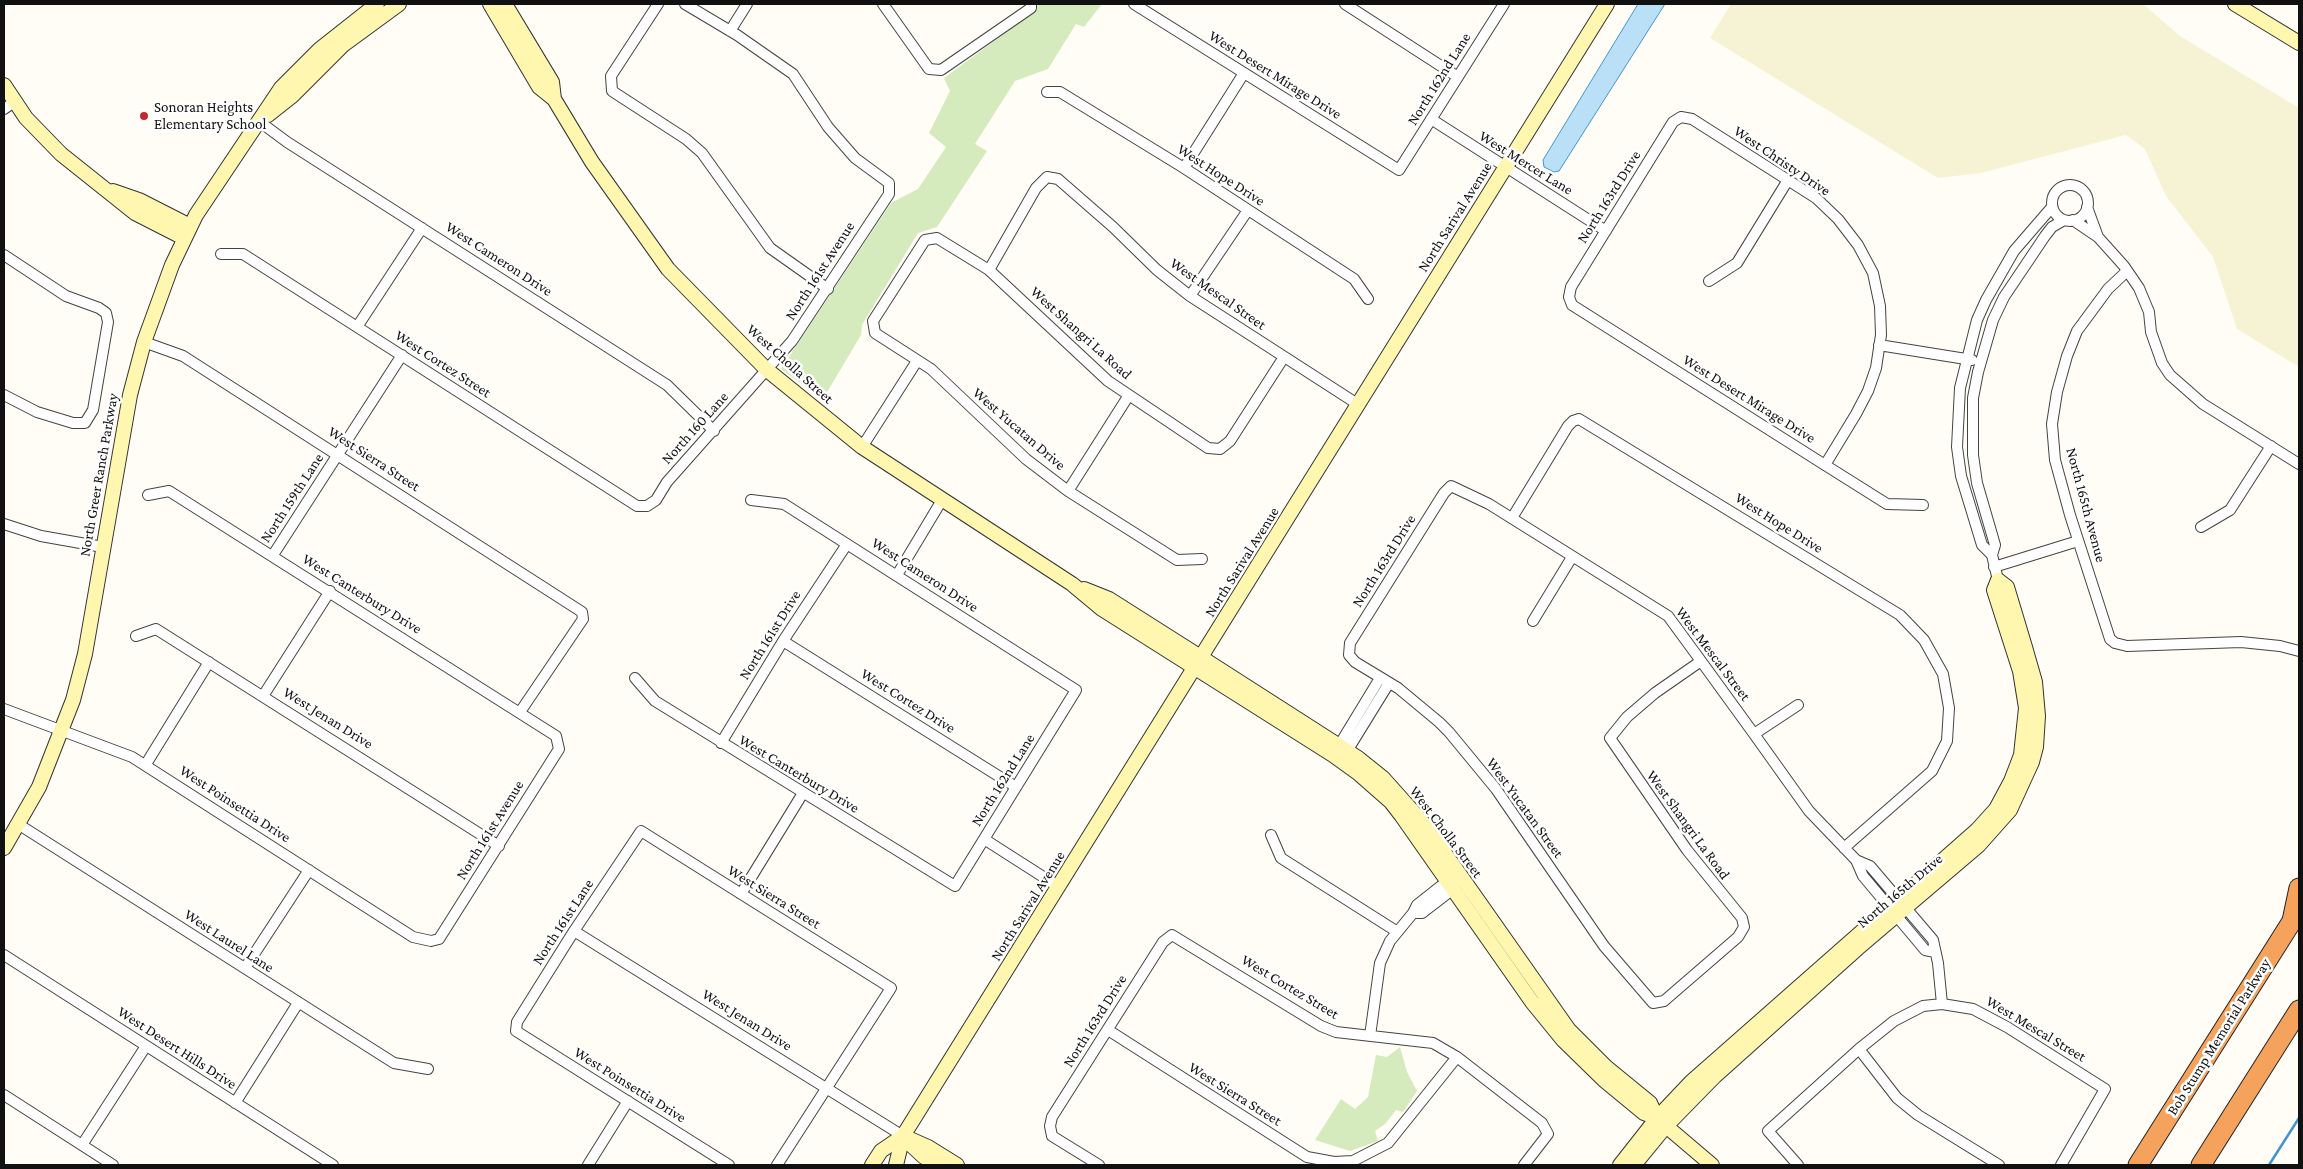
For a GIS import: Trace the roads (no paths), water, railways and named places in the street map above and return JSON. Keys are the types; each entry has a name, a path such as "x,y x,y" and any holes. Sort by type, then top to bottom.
{"highway":[{"name":"Bob Stump Memorial Parkway","path":"2138,1165 2295,916 2299,888"},
{"path":"2201,1165 2294,1021 2299,1010"}],"street":[{"name":"North Greer Ranch Parkway","path":"4,848 39,787 62,730 85,654 130,395 144,342 164,283 187,232 225,169 260,122 281,88 299,69 343,30 377,4"},
{"name":"North Greer Ranch Parkway","path":"260,122 292,96 343,45 399,4"},
{"name":"West Cholla Street","path":"490,4 539,87 554,99 592,162 668,269 766,369 862,447 1072,584 1109,599 1198,664 1340,753 1391,802 1456,882 1569,1030 1606,1067 1650,1103 1661,1122 1712,1165"},
{"name":"West Cholla Street","path":"505,4 552,82 554,99"},
{"path":"658,4 612,76 610,83 612,91 686,139 702,153 770,248 828,289"},
{"path":"685,4 730,31 747,4"},
{"path":"883,4 930,69 941,70 1031,6"},
{"name":"West Desert Mirage Drive","path":"1135,4 1399,170"},
{"path":"1345,4 1458,77"},
{"name":"North 162nd Lane","path":"1399,170 1504,4"},
{"name":"North Sarival Avenue","path":"896,1165 903,1136 1607,4"},
{"path":"2235,4 2299,43"},
{"name":"North 161st Avenue","path":"730,31 793,74 828,127 855,158 889,183 889,194 828,289 792,341 766,369"},
{"path":"1184,168 1244,73"},
{"path":"4,85 9,105 60,154 106,188 139,200 187,232"},
{"name":"West Hope Drive","path":"1047,92 1060,92 1184,168 1354,279 1368,298"},
{"name":"West Christy Drive","path":"1681,118 1692,119 1816,198 1838,218 1862,252 1873,273 1880,306 1879,345 1876,368 1868,391 1825,464"},
{"name":"North 163rd Drive","path":"1569,297 1571,287 1674,122 1681,118"},
{"name":"West Mercer Lane","path":"1431,119 1606,231"},
{"name":"West Cameron Drive","path":"260,122 287,142 667,384 714,432"},
{"name":"West Mescal Street","path":"989,270 1036,188 1048,176 1058,179 1113,227 1157,270 1190,296 1360,404"},
{"path":"1709,281 1737,263 1788,180"},
{"path":"1992,555 1982,546 1966,495 1957,447 1959,395 1966,359 1977,320 2001,272 2014,251 2052,207 2057,191 2066,185 2072,185 2078,187 2086,195 2098,237"},
{"path":"2052,207 2059,217 2098,237 2127,271 2142,296 2159,356 2170,375 2204,404 2299,464"},
{"path":"2078,541 1996,574 1992,555 1995,545 1977,483 1973,455 1973,398 1993,320 2015,277 2052,227 2081,217 2088,207"},
{"path":"1190,296 1248,210"},
{"path":"357,327 422,228"},
{"name":"West Shangri La Road","path":"875,333 872,321 925,240 937,238 989,270 1108,381 1208,448 1220,449 1230,441 1284,357"},
{"name":"West Cortez Street","path":"221,254 243,254 637,506 647,506"},
{"path":"4,255 66,296 99,308 106,313 108,322 93,410 85,423 73,423 37,412 4,395"},
{"name":"North 165th Avenue","path":"2127,271 2108,289 2077,331 2066,356 2057,392 2052,424 2055,460 2078,541 2110,639 2114,643 2127,646 2241,642 2280,646 2299,652"},
{"name":"West Desert Mirage Drive","path":"1569,297 1572,305 1887,504 1923,505"},
{"name":"West Yucatan Drive","path":"875,333 931,369 1026,459 1068,491 1177,560 1202,559"},
{"name":"West Sierra Street","path":"144,342 183,356 582,612 583,619 520,712"},
{"path":"1879,345 1981,361"},
{"name":"North 159th Lane","path":"273,555 402,355"},
{"path":"862,447 917,361"},
{"name":"North 160 Lane","path":"647,506 656,500 667,482 714,432 766,369"},
{"path":"1068,491 1129,395"},
{"name":"West Hope Drive","path":"1512,518 1568,426 1573,421 1579,419 1900,615 1924,640 1943,674 1949,708 1947,741 1932,770 1844,848"},
{"path":"2201,527 2230,510 2271,446"},
{"name":"North 163rd Drive","path":"1349,655 1350,643 1444,493 1451,486"},
{"name":"West Mescal Street","path":"1451,486 1489,504 1668,616 1809,811 1856,860 1870,866 1926,950 1935,952 1938,963 1942,1004 1973,1009 2105,1089 2061,1165"},
{"name":"West Canterbury Drive","path":"148,495 169,491 330,591 556,736"},
{"name":"West Cameron Drive","path":"751,500 784,504 1076,690"},
{"path":"897,575 942,500"},
{"path":"4,524 41,536 103,547"},
{"name":"North 161st Drive","path":"721,743 783,641 847,544"},
{"path":"1533,621 1572,557"},
{"name":"North 165th Drive","path":"1620,1165 1724,1052 1898,907 1987,820 2003,796 2021,755 2026,726 2024,689 1994,590 1996,574"},
{"path":"263,696 330,591"},
{"name":"West Jenan Drive","path":"136,636 156,629 499,846"},
{"name":"West Cortez Drive","path":"783,641 1016,787"},
{"name":"West Yucatan Street","path":"1349,655 1355,662 1384,680 1439,722 1496,789 1604,946 1654,1003 1664,1001 1738,937 1744,927"},
{"name":"West Shangri La Road","path":"1701,661 1655,693 1627,717 1610,738 1687,850 1742,918 1744,927"},
{"path":"146,764 209,662"},
{"name":"West Canterbury Drive","path":"635,678 655,701 955,886"},
{"path":"1340,753 1384,680"},
{"name":"North 162nd Lane","path":"955,886 1076,690"},
{"path":"1754,734 1798,705"},
{"name":"West Poinsettia Drive","path":"4,709 123,753 146,764 413,937 432,941 439,939"},
{"name":"North 161st Avenue","path":"439,939 559,749 556,736"},
{"path":"741,894 803,793"},
{"name":"West Laurel Lane","path":"18,824 394,1063 428,1069"},
{"name":"West Sierra Street","path":"641,831 891,988 826,1089"},
{"name":"North 161st Lane","path":"516,1031 517,1022 574,931 641,831"},
{"path":"1271,835 1281,858 1396,931"},
{"path":"984,839 1059,887"},
{"path":"245,968 309,870"},
{"path":"1370,1036 1380,963 1396,931 1413,913 1422,913 1448,894 1456,882"},
{"name":"West Jenan Drive","path":"574,931 826,1089 903,1136 928,1147 957,1165"},
{"name":"North 163rd Drive","path":"1099,1165 1052,1136 1050,1126 1052,1117 1163,942 1172,935"},
{"name":"West Cortez Street","path":"1172,935 1321,1026 1336,1032 1433,1043 1457,1057 1542,1123 1548,1134 1524,1165"},
{"name":"West Desert Hills Drive","path":"4,955 333,1165"},
{"path":"236,1103 298,1003"},
{"path":"1798,1165 1768,1131 1859,1049 1894,1021 1923,1006 1942,1004"},
{"name":"West Sierra Street","path":"1108,1030 1307,1157 1334,1162 1353,1161 1388,1143 1457,1057"},
{"name":"West Poinsettia Drive","path":"516,1031 729,1165"},
{"path":"82,1145 146,1046"},
{"path":"1859,1049 1897,1098 1918,1115 1999,1165"},
{"path":"777,1165 826,1089"},
{"path":"4,1095 113,1165"},
{"path":"588,1165 628,1101"},
{"name":"North 165th Drive","path":"1634,1165 1661,1122"},
{"name":"North Sarival Avenue","path":"872,1165 881,1151 903,1136"},
{"name":"West Jenan Drive","path":"903,1136 924,1157 937,1165"}],"water":[{"path":"1638,4 1665,4 1559,171 1554,172 1544,167 1543,160"}],"waterway":[{"path":"2269,1165 2299,1118"}],"place":[{"name":"Sonoran Heights Elementary School","path":"144,116"}]}
